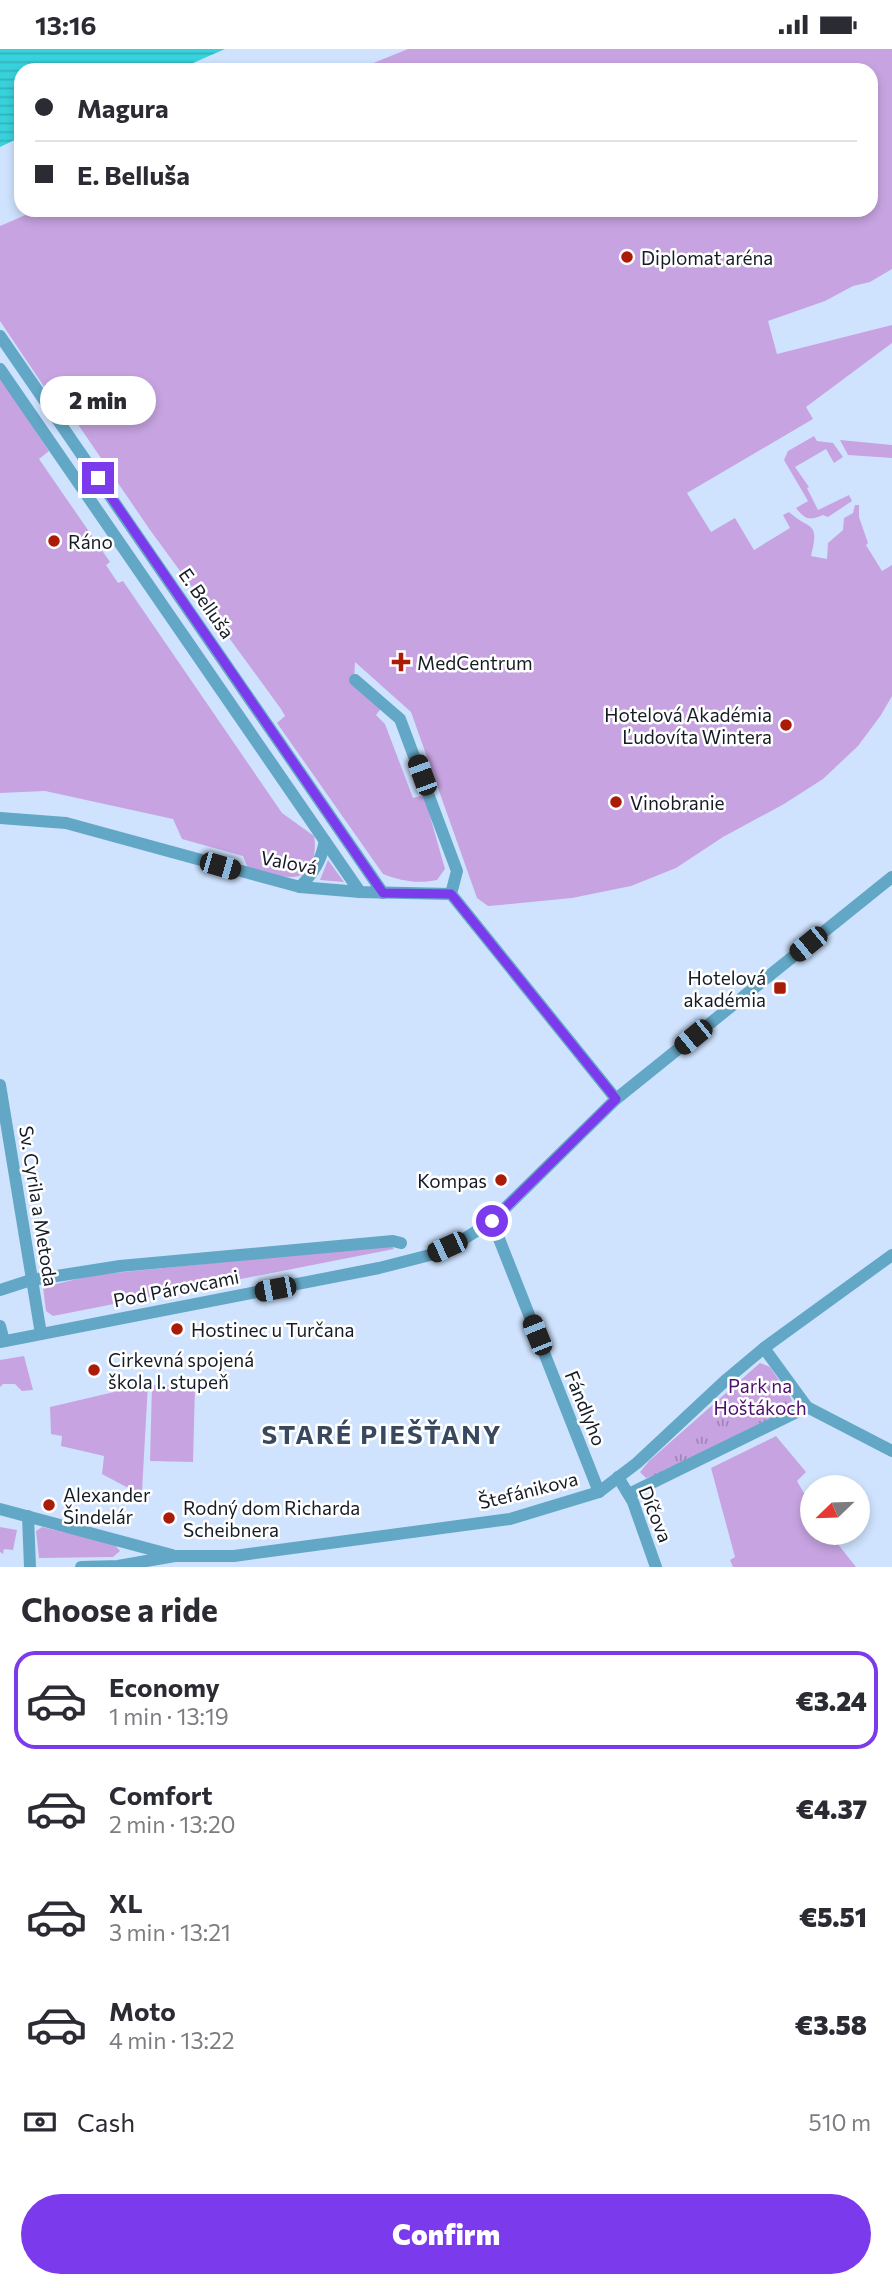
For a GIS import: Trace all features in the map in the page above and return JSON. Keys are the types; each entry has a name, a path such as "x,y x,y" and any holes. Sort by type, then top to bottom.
{"street":[{"name":"E. Belluša","path":"0,336 383,893"},
{"name":"E. Belluša","path":"0,369 360,892"},
{"path":"355,680 400,719 457,871 451,894 616,1099"},
{"name":"Valová","path":"0,818 66,823 300,887 360,892 451,894"},
{"path":"300,887 314,873 322,858 325,841"},
{"name":"Pod Párovcami","path":"2,1342 379,1269 430,1255 464,1239 492,1221 616,1099 892,877"},
{"name":"Sv. Cyrila a Metoda","path":"0,1085 41,1334"},
{"name":"Fándlyho","path":"492,1221 599,1492"},
{"path":"0,1290 32,1280 120,1266 393,1241 401,1243"},
{"name":"Štefánikova","path":"0,1509 174,1556 236,1561 510,1519 599,1492 637,1463 764,1348 892,1255"},
{"path":"0,1326 2,1342"},
{"path":"764,1348 807,1407 891,1448"},
{"path":"629,1495 807,1407"},
{"name":"Díčova","path":"618,1476 629,1495 656,1567"},
{"path":"28,1516 30,1567"},
{"name":"Štefánikova","path":"81,1567 118,1566 174,1556"}],"green space":[{"path":"408,49 892,49 892,269 870,282 853,286 825,301 768,321 777,354 892,325 892,343 806,407 813,419 687,493 711,532 735,518 754,550 790,528 783,515 789,512 814,531 811,556 827,559 828,543 843,530 844,518 853,513 855,505 859,505 859,517 868,543 866,545 882,571 892,565 892,696 858,746 823,779 723,837 676,868 631,886 572,898 501,905 488,906 477,898 411,712 355,662 354,682 382,707 376,715 385,724 413,798 424,795 445,869 437,880 423,882 383,874 277,723 285,716 281,709 150,530 60,398 49,394 0,321 0,226 21,217 878,217 878,63 373,63"},
{"path":"0,377 49,451 39,459 110,562 106,565 118,583 123,581 282,813 314,836 314,856 309,869 304,873 286,877 248,868 243,856 182,839 173,819 45,791 0,793"},
{"path":"814,436 817,441 833,443 843,457 834,463 826,449 795,467 809,487 807,488 818,510 849,495 852,501 828,517 806,517 796,508 808,501 784,460 788,451"},
{"path":"840,440 892,445 892,458 848,455"},
{"path":"328,860 344,882 320,880"},
{"path":"391,1245 394,1249 53,1316 46,1311 43,1287 94,1275"},
{"path":"24,1356 33,1390 22,1391 15,1384 3,1384 0,1387 0,1360"},
{"name":"Park na Hoštákoch","path":"760,1363 770,1367 790,1396 792,1401 787,1410 658,1474 646,1478 640,1472 649,1461"},
{"path":"148,1384 142,1491 132,1490 102,1474 104,1456 61,1446 62,1436 51,1434 50,1407"},
{"path":"152,1385 195,1386 193,1462 150,1461"},
{"path":"776,1436 806,1472 800,1475 797,1481 800,1486 800,1545 839,1545 856,1567 733,1567 730,1560 735,1557 711,1468"},
{"path":"0,1527 17,1530 13,1550 4,1549 3,1554 0,1552"},
{"path":"42,1527 114,1544 120,1551 113,1557 39,1558 36,1531"}],"shaded area":[{"path":"0,49 225,49 193,63 14,63 14,140 0,147"}],"place":[{"name":"Diplomat aréna","path":"627,257"},
{"name":"Ráno","path":"54,541"},
{"name":"MedCentrum","path":"401,662"},
{"name":"Hotelová Akadémia Ľudovíta Wintera","path":"786,725"},
{"name":"Vinobranie","path":"616,802"},
{"name":"Hotelová akadémia","path":"780,988"},
{"name":"Kompas","path":"501,1180"},
{"name":"Hostinec u Turčana","path":"177,1329"},
{"name":"Cirkevná spojená škola I. stupeň","path":"94,1370"},
{"name":"Alexander Šindelár","path":"49,1505"},
{"name":"Rodný dom Richarda Scheibnera","path":"169,1518"}],"district":[{"name":"STARÉ PIEŠŤANY","path":"382,1433"}],"route":[{"path":"98,478 383,893 451,894 616,1099 492,1221"}]}
